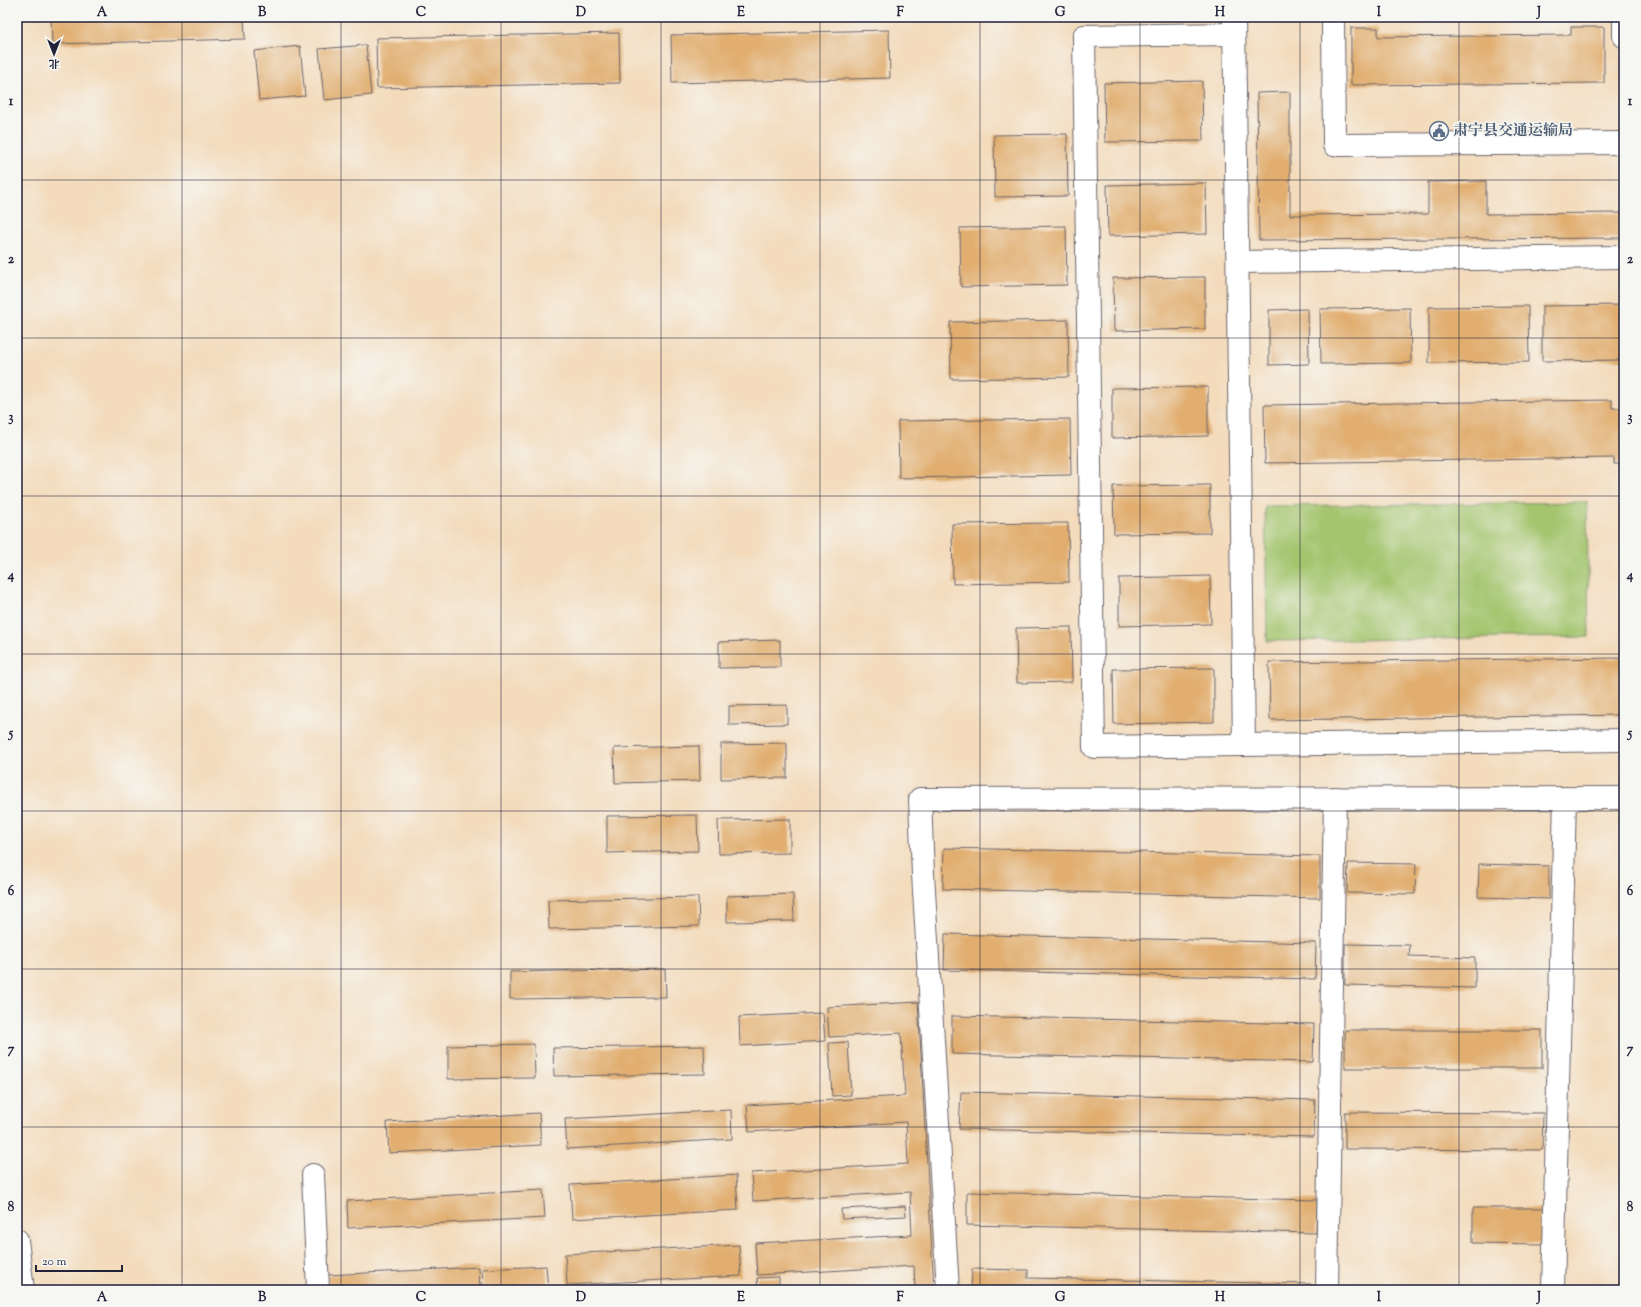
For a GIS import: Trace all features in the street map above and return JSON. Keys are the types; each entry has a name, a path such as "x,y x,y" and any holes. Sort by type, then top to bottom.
{"street":[{"path":"1333,17 1334,145 1624,144"},
{"path":"1624,17 1624,36"},
{"path":"1244,745 1234,25 1084,36 1094,747 1624,740"},
{"path":"1238,262 1624,257"},
{"path":"1327,1290 1335,798"},
{"path":"1553,1290 1565,798"},
{"path":"948,1290 923,874 920,799 1624,798"},
{"path":"313,1175 318,1290"},
{"path":"17,1240 23,1290"}],"green space":[{"path":"1587,502 1589,637 1267,641 1265,506"}],"building":[{"path":"51,17 244,17 245,39 52,44"},
{"path":"1111,17 1166,17 1166,18 1111,19"},
{"path":"1571,27 1604,27 1604,83 1351,85 1351,28 1378,28 1378,37 1571,35"},
{"path":"889,30 890,78 672,83 671,35"},
{"path":"619,33 620,83 377,88 376,38"},
{"path":"366,45 371,95 324,100 319,49"},
{"path":"300,46 305,96 259,100 254,51"},
{"path":"1202,81 1203,141 1105,142 1104,83"},
{"path":"1290,92 1290,215 1428,214 1428,182 1486,181 1486,214 1624,213 1624,238 1259,240 1257,93"},
{"path":"1067,134 1068,196 995,197 994,135"},
{"path":"1206,183 1207,234 1108,236 1107,185"},
{"path":"1066,226 1067,285 961,287 960,228"},
{"path":"1205,277 1205,329 1114,331 1113,278"},
{"path":"1624,305 1624,360 1542,361 1542,306"},
{"path":"1528,306 1529,362 1429,363 1429,307"},
{"path":"1410,308 1411,363 1321,364 1320,309"},
{"path":"1308,309 1309,364 1269,365 1269,310"},
{"path":"1068,320 1069,377 951,379 950,322"},
{"path":"1208,387 1208,436 1112,438 1112,388"},
{"path":"1612,400 1612,408 1624,408 1624,464 1614,464 1614,458 1265,463 1264,405"},
{"path":"1070,419 1071,475 899,478 898,421"},
{"path":"1210,485 1210,533 1114,534 1113,486"},
{"path":"1068,523 1069,582 953,584 952,524"},
{"path":"1210,576 1211,624 1119,626 1119,578"},
{"path":"1071,627 1072,682 1017,683 1016,628"},
{"path":"780,640 780,667 719,668 719,642"},
{"path":"1624,658 1624,715 1270,720 1269,662"},
{"path":"1214,668 1214,722 1114,724 1113,669"},
{"path":"787,705 787,724 729,725 729,706"},
{"path":"787,743 787,778 721,779 721,744"},
{"path":"699,746 700,781 615,783 614,748"},
{"path":"697,815 698,851 607,853 607,816"},
{"path":"790,819 790,853 719,854 718,820"},
{"path":"944,848 1320,856 1320,898 943,889"},
{"path":"1348,863 1416,864 1415,894 1347,893"},
{"path":"1479,864 1549,866 1549,899 1478,897"},
{"path":"793,894 794,921 727,922 727,896"},
{"path":"698,897 699,926 549,929 548,900"},
{"path":"945,934 1316,943 1315,979 944,970"},
{"path":"1345,944 1410,945 1409,956 1475,958 1475,988 1345,985"},
{"path":"665,969 666,997 510,999 510,972"},
{"path":"918,1002 934,1290 915,1290 914,1266 757,1275 755,1243 912,1235 910,1192 753,1201 751,1173 908,1164 906,1122 749,1132 747,1105 905,1096 901,1033 829,1037 827,1007"},
{"path":"823,1013 825,1041 740,1046 739,1017"},
{"path":"952,1016 1314,1024 1313,1062 952,1054"},
{"path":"1345,1030 1542,1030 1542,1068 1345,1068"},
{"path":"848,1042 851,1095 832,1096 829,1043"},
{"path":"534,1044 535,1078 448,1079 448,1046"},
{"path":"704,1046 705,1074 554,1076 553,1048"},
{"path":"961,1092 1315,1100 1314,1137 959,1129"},
{"path":"731,1110 732,1139 567,1149 565,1119"},
{"path":"1345,1112 1543,1113 1542,1150 1345,1149"},
{"path":"539,1113 541,1145 389,1153 387,1122"},
{"path":"736,1175 738,1210 572,1219 570,1185"},
{"path":"543,1190 545,1218 348,1228 347,1201"},
{"path":"967,1192 1317,1200 1316,1233 967,1225"},
{"path":"905,1206 906,1216 842,1219 841,1209"},
{"path":"1473,1208 1544,1208 1544,1244 1473,1243"},
{"path":"739,1245 741,1276 567,1285 565,1254"},
{"path":"546,1266 548,1290 483,1290 482,1269"},
{"path":"479,1267 480,1290 328,1290 328,1275"},
{"path":"972,1269 1028,1270 1028,1278 1311,1284 1311,1290 971,1290"},
{"path":"779,1277 779,1290 758,1290 757,1278"}],"place":[{"name":"肃宁县交通运输局","path":"1439,131"}]}
